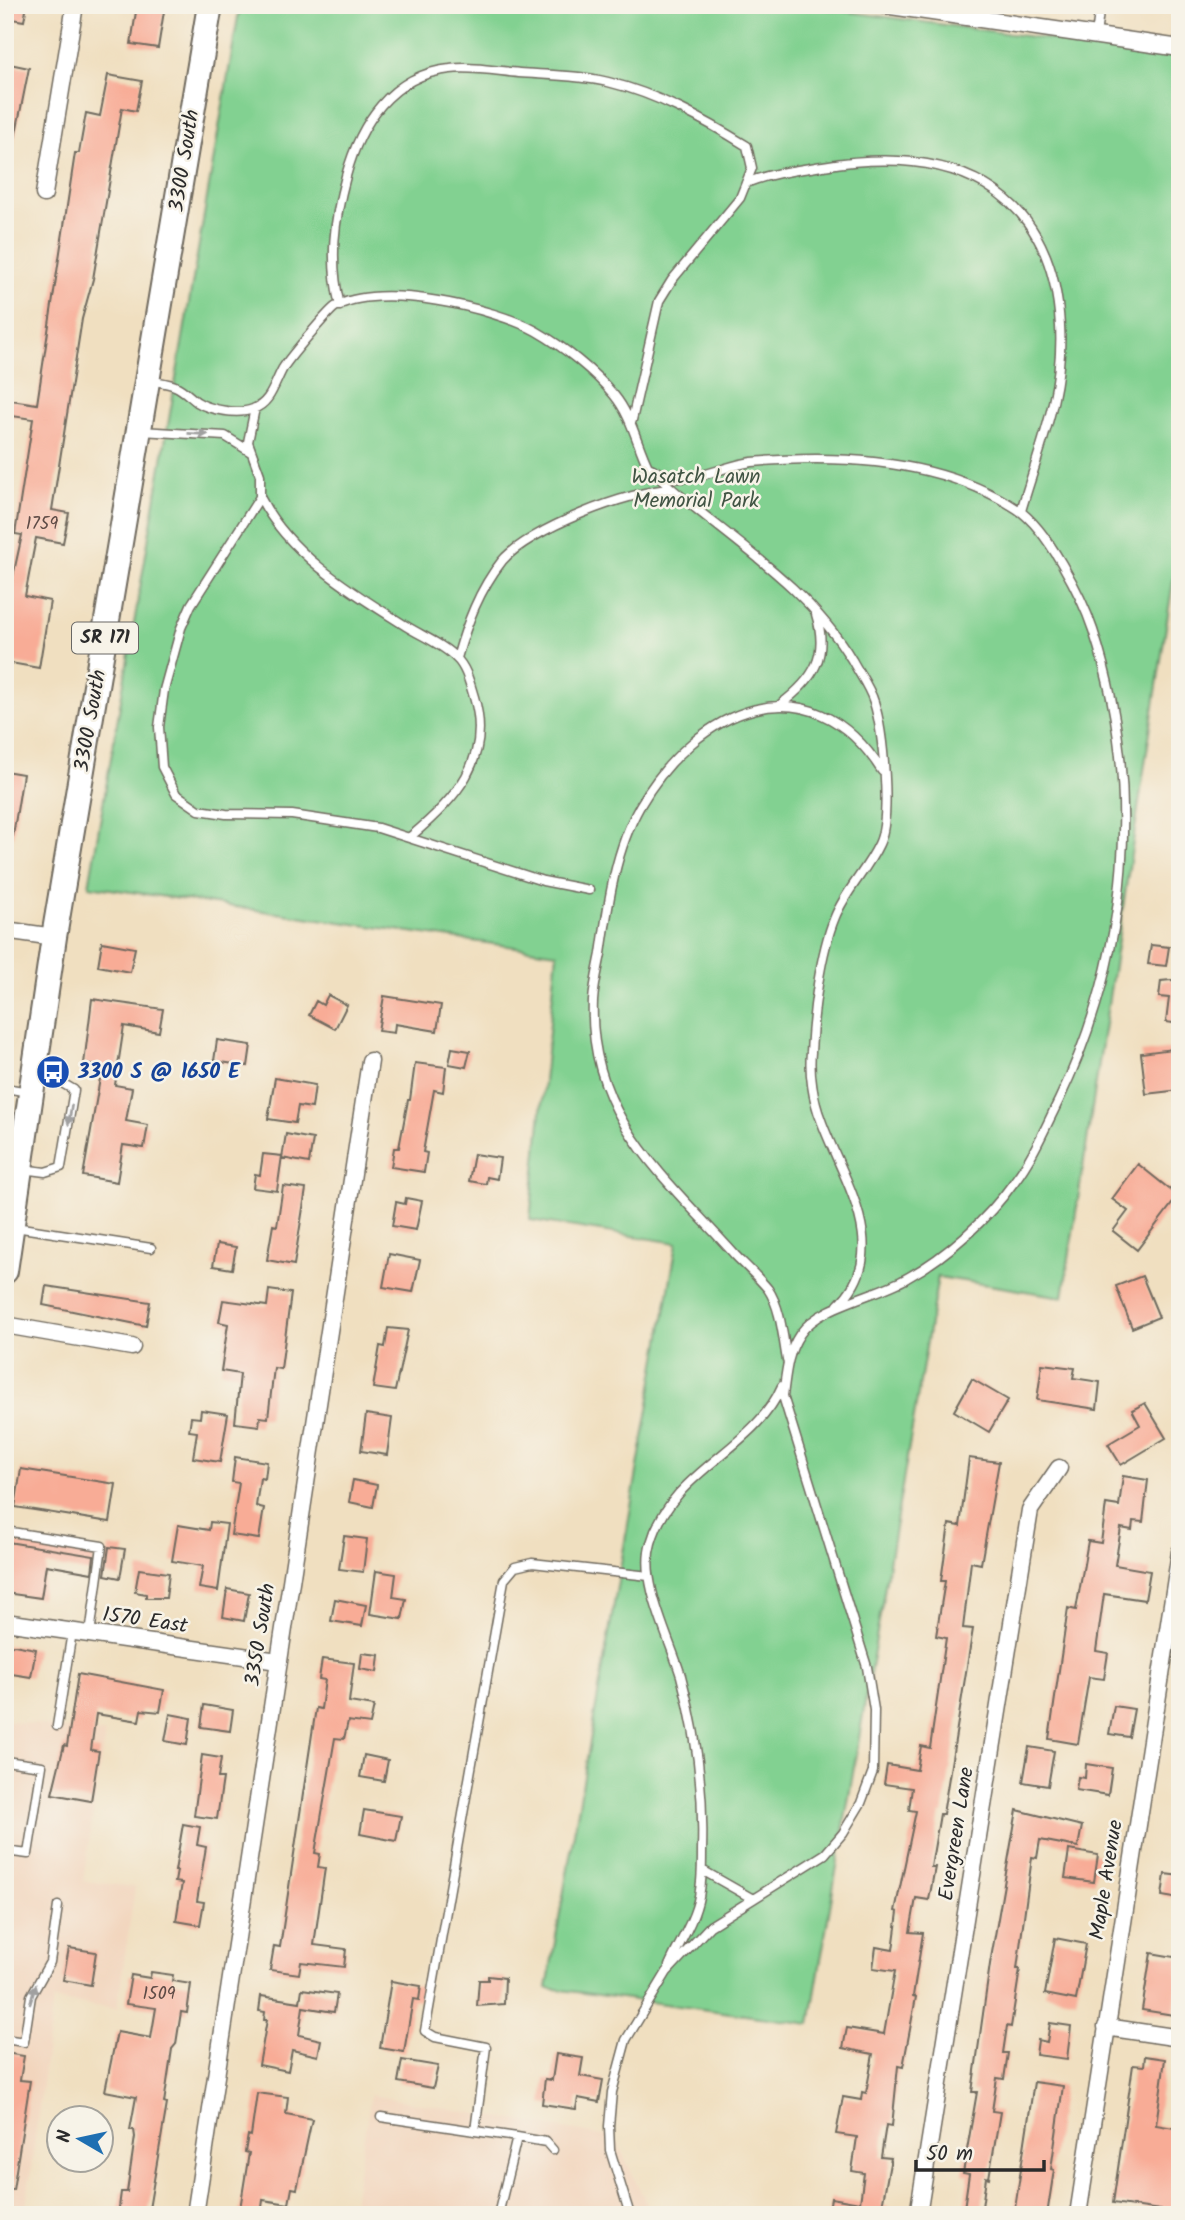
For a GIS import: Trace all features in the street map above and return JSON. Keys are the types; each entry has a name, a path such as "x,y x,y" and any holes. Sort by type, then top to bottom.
{"main road":[{"name":"3300 South","path":"8,1248 54,937 141,430 210,5"}],"street":[{"path":"44,194 75,5"},
{"path":"884,5 1180,48"},
{"path":"5,930 54,937"},
{"name":"3350 South","path":"195,2215 370,1061"},
{"path":"5,1325 132,1347"},
{"name":"Evergreen Lane","path":"918,2215 1030,1510 1059,1468"},
{"name":"Maple Avenue","path":"1078,2215 1180,1552"},
{"name":"1570 East","path":"5,1622 278,1661"},
{"path":"1106,2027 1180,2038"}],"lane":[{"path":"1096,36 1100,5"},
{"path":"340,306 332,252 337,206 360,132 375,110 394,93 418,78 449,68 558,75 609,82 670,104 747,146 752,168 740,198 724,221 672,280 659,301 632,419 637,444 648,467 672,489 764,560 814,608 840,641 874,702 885,775 885,817 880,843 845,896 834,920 810,1054 820,1119 857,1203 864,1231 858,1279 850,1293 836,1307 801,1331 787,1360"},
{"path":"746,183 761,177 851,161 901,160 945,166 988,183 1017,210 1039,240 1054,277 1060,326 1060,377 1050,424 1021,511"},
{"path":"149,380 175,386 200,404 228,411 255,408 265,404 284,366 335,307 379,296 436,300 535,331 588,370 613,394 632,419"},
{"path":"255,408 248,442 260,475 260,497 270,518 310,558 365,599 457,658 469,680 478,711 478,748 453,797 410,837"},
{"path":"141,430 225,436 251,452"},
{"path":"648,467 673,478 748,463 811,459 873,461 939,474 1021,511 1066,570 1083,599 1113,698 1124,803 1124,852 1119,903 1102,991 1076,1066 1027,1164 1009,1190 947,1251 909,1278 876,1294 836,1307"},
{"path":"457,658 479,594 504,558 573,517 651,489 672,489"},
{"path":"260,497 214,566 181,628 164,690 159,727 162,767 176,794 199,810 226,814 292,815 378,828 531,878 589,890"},
{"path":"779,705 808,682 819,656 821,631 814,608"},
{"path":"667,1972 710,1926 825,1854 843,1832 860,1803 873,1771 875,1741 867,1667 783,1396 787,1360 781,1324 769,1291 681,1198 629,1136 610,1101 596,1054 593,1000 606,911 620,855 639,808 665,769 689,745 757,708 789,704 824,713 847,729 870,752 885,775"},
{"path":"5,1088 57,1080 74,1090 61,1167 45,1172 20,1169"},
{"path":"8,1248 150,1248"},
{"path":"630,2215 610,2150 612,2092 626,2040 667,1972 696,1908 702,1870 701,1765 680,1675 649,1576 650,1545 661,1516 680,1488 737,1442 765,1413 785,1376"},
{"path":"5,1531 102,1546 90,1634"},
{"path":"475,2131 486,2047 435,2037 425,2031 504,1580 515,1567 532,1563 649,1576"},
{"path":"57,1726 72,1632"},
{"path":"5,1761 42,1766 28,1854 5,1851"},
{"path":"702,1870 753,1899"},
{"path":"5,2039 24,2042 31,1996 50,1962 58,1906"},
{"path":"381,2117 546,2142 553,2150"},
{"path":"498,2215 517,2137"}],"shaded area":[{"path":"5,1720 105,1734 83,1881 135,1887 117,2009 53,2000 25,2215 5,2215"},
{"path":"371,2095 615,2138 652,2215 351,2215"}],"green space":[{"name":"Wasatch Lawn Memorial Park","path":"240,5 799,5 1180,57 1180,536 1063,1297 938,1277 810,2024 547,1988 677,1243 530,1220 557,953 89,886"}],"building":[{"path":"8,5 27,5 24,21 6,18"},
{"path":"137,5 165,5 158,48 131,44"},
{"path":"5,63 29,68 12,153 5,153"},
{"path":"108,75 142,81 136,111 122,108 93,279 82,319 52,510 69,513 63,543 36,538 25,596 50,601 39,668 5,662 5,613 22,535 15,534 33,419 5,415 5,399 37,404 75,153 79,153 86,113 100,116"},
{"path":"5,771 23,774 13,836 5,835"},
{"path":"102,942 135,948 130,972 98,966"},
{"path":"1151,945 1169,947 1166,966 1148,964"},
{"path":"1161,981 1180,981 1180,1024 1166,1022 1169,998 1159,997"},
{"path":"328,995 347,1005 335,1029 309,1015 316,1001 323,1005"},
{"path":"384,996 441,1005 437,1031 395,1024 394,1033 378,1031"},
{"path":"92,999 163,1009 159,1032 124,1026 115,1085 132,1088 126,1121 148,1125 144,1148 123,1145 117,1182 83,1176 102,1067 84,1064"},
{"path":"217,1040 251,1045 248,1066 214,1061"},
{"path":"452,1048 470,1051 466,1067 449,1064"},
{"path":"1172,1049 1174,1068 1180,1068 1180,1090 1146,1094 1141,1053"},
{"path":"415,1063 446,1067 443,1092 434,1090 423,1152 427,1153 424,1172 391,1167 394,1148 399,1148"},
{"path":"275,1078 315,1085 312,1108 298,1106 295,1123 268,1119"},
{"path":"286,1134 313,1139 309,1163 282,1158"},
{"path":"263,1154 282,1156 277,1191 253,1188 255,1174 260,1175"},
{"path":"474,1154 500,1158 497,1179 487,1177 486,1184 469,1181"},
{"path":"1138,1164 1178,1196 1137,1250 1113,1231 1128,1211 1112,1199"},
{"path":"283,1186 306,1189 294,1265 267,1260 273,1225 277,1226"},
{"path":"406,1198 422,1201 416,1230 392,1226 396,1202 405,1204"},
{"path":"217,1244 236,1247 232,1269 213,1266"},
{"path":"389,1254 420,1260 413,1292 383,1287"},
{"path":"1142,1276 1159,1317 1132,1328 1116,1286"},
{"path":"46,1286 150,1302 146,1326 43,1305"},
{"path":"269,1290 291,1293 281,1369 274,1368 268,1418 260,1417 259,1426 235,1423 240,1374 221,1371 228,1324 219,1322 223,1300 267,1306"},
{"path":"388,1328 408,1330 395,1391 373,1388 380,1346 385,1347"},
{"path":"1042,1364 1075,1368 1073,1378 1100,1382 1097,1409 1037,1400"},
{"path":"972,1379 1008,1400 989,1432 954,1411"},
{"path":"1145,1403 1166,1438 1121,1465 1108,1444 1140,1425 1132,1410"},
{"path":"201,1410 228,1414 220,1462 193,1458 197,1432 189,1431 191,1417 200,1418"},
{"path":"366,1414 392,1418 387,1455 361,1451"},
{"path":"235,1457 267,1462 265,1479 260,1478 256,1506 264,1508 259,1539 231,1535 239,1483 232,1482"},
{"path":"969,1458 999,1462 981,1564 971,1562 963,1628 973,1629 943,1814 940,1814 931,1867 935,1867 929,1900 916,1898 910,1932 923,1933 913,1996 916,1997 903,2067 898,2066 892,2126 886,2125 881,2157 891,2158 882,2206 888,2207 887,2215 828,2215 831,2198 860,2203 864,2173 852,2171 857,2137 836,2134 843,2097 861,2100 862,2092 866,2093 873,2054 843,2048 847,2028 884,2034 895,1971 873,1968 876,1947 893,1950 898,1912 895,1911 916,1811 909,1810 912,1788 884,1784 887,1765 917,1770 921,1746 930,1748 946,1638 936,1636 945,1581 941,1581 949,1524 960,1526"},
{"path":"21,1469 116,1484 110,1522 15,1507"},
{"path":"1123,1476 1148,1480 1143,1522 1133,1521 1132,1530 1121,1528 1115,1565 1150,1571 1145,1600 1104,1594 1096,1651 1108,1653 1104,1679 1089,1677 1078,1744 1049,1739 1068,1608 1076,1610 1088,1541 1101,1543 1106,1504 1119,1506"},
{"path":"353,1480 377,1485 373,1507 349,1502"},
{"path":"210,1522 227,1524 218,1591 199,1588 203,1566 172,1561 178,1525 209,1530"},
{"path":"344,1536 367,1539 363,1572 339,1569"},
{"path":"8,1542 94,1556 92,1573 46,1565 41,1598 5,1593"},
{"path":"109,1547 125,1549 120,1578 105,1575"},
{"path":"139,1569 169,1573 166,1598 146,1598 146,1594 135,1592"},
{"path":"376,1571 396,1574 393,1597 406,1599 402,1619 370,1614"},
{"path":"227,1589 249,1593 244,1621 223,1617"},
{"path":"335,1599 366,1605 362,1626 331,1621"},
{"path":"5,1646 36,1649 31,1677 5,1673"},
{"path":"362,1653 379,1655 377,1672 360,1669"},
{"path":"322,1659 354,1663 349,1702 374,1706 370,1724 348,1721 344,1739 335,1738 315,1853 320,1854 318,1867 325,1868 314,1945 346,1949 344,1967 301,1962 299,1974 270,1970 274,1946 280,1947 316,1708 321,1709 325,1680 319,1679"},
{"path":"78,1674 164,1690 160,1712 141,1710 139,1721 96,1714 91,1750 99,1751 91,1801 52,1794 64,1745 67,1746"},
{"path":"204,1705 233,1710 230,1731 201,1727"},
{"path":"1114,1706 1134,1709 1129,1737 1109,1734"},
{"path":"170,1714 191,1718 187,1745 165,1741"},
{"path":"1029,1747 1054,1751 1048,1786 1023,1782"},
{"path":"202,1755 221,1758 218,1778 223,1778 217,1819 194,1816"},
{"path":"364,1755 388,1760 384,1781 360,1777"},
{"path":"1086,1764 1112,1768 1108,1795 1076,1790 1078,1777 1085,1778"},
{"path":"364,1810 401,1816 396,1841 360,1834"},
{"path":"1017,1810 1082,1826 1078,1847 1040,1840 1037,1858 1032,1857 1017,1969 1020,1969 1011,2027 1007,2026 1003,2053 1008,2053 1004,2079 997,2078 992,2111 1000,2112 989,2178 986,2177 981,2215 963,2215 969,2174 963,2173 977,2092 972,2092 990,1964"},
{"path":"183,1824 200,1827 197,1845 206,1847 197,1901 204,1902 200,1925 176,1921 182,1883 175,1882 175,1871"},
{"path":"1069,1850 1098,1855 1094,1882 1065,1878"},
{"path":"1165,1874 1180,1876 1180,1899 1162,1896"},
{"path":"1055,1938 1086,1944 1076,2000 1045,1994"},
{"path":"69,1948 96,1952 91,1985 63,1980"},
{"path":"1151,1953 1180,1958 1174,2015 1142,2010"},
{"path":"151,1972 173,1975 172,1981 191,1984 187,2013 181,2012 176,2044 172,2049 164,2103 167,2104 148,2215 118,2215 121,2192 127,2192 135,2137 134,2130 130,2130 136,2097 105,2091 117,2032 151,2038 156,2008 126,2004 131,1975 150,1978"},
{"path":"488,1976 505,1978 504,2004 477,2006 479,1980 488,1980"},
{"path":"391,1981 421,1986 419,2000 413,1999 404,2052 380,2048"},
{"path":"302,1989 337,1994 334,2012 303,2007 299,2035 321,2040 318,2056 292,2050 288,2071 259,2065 267,2020 264,2020 265,2012 259,2011 261,1996 300,2002"},
{"path":"1050,2023 1071,2026 1067,2059 1036,2055 1038,2040 1047,2042"},
{"path":"5,2053 24,2056 20,2080 30,2081 13,2190 5,2189"},
{"path":"556,2054 583,2058 580,2076 603,2080 599,2102 578,2098 576,2109 542,2104 545,2079 552,2080"},
{"path":"1145,2056 1165,2059 1156,2125 1180,2129 1180,2213 1113,2203 1133,2065 1144,2066"},
{"path":"402,2060 438,2066 433,2088 398,2082"},
{"path":"1034,2082 1063,2086 1051,2169 1054,2170 1047,2215 1014,2215"},
{"path":"257,2093 288,2097 286,2114 312,2119 297,2189 292,2188 289,2204 263,2200 261,2215 239,2215 249,2153 245,2152 248,2135 251,2136"}],"place":[{"name":"3300 S @ 1650 E","path":"53,1072"}]}
